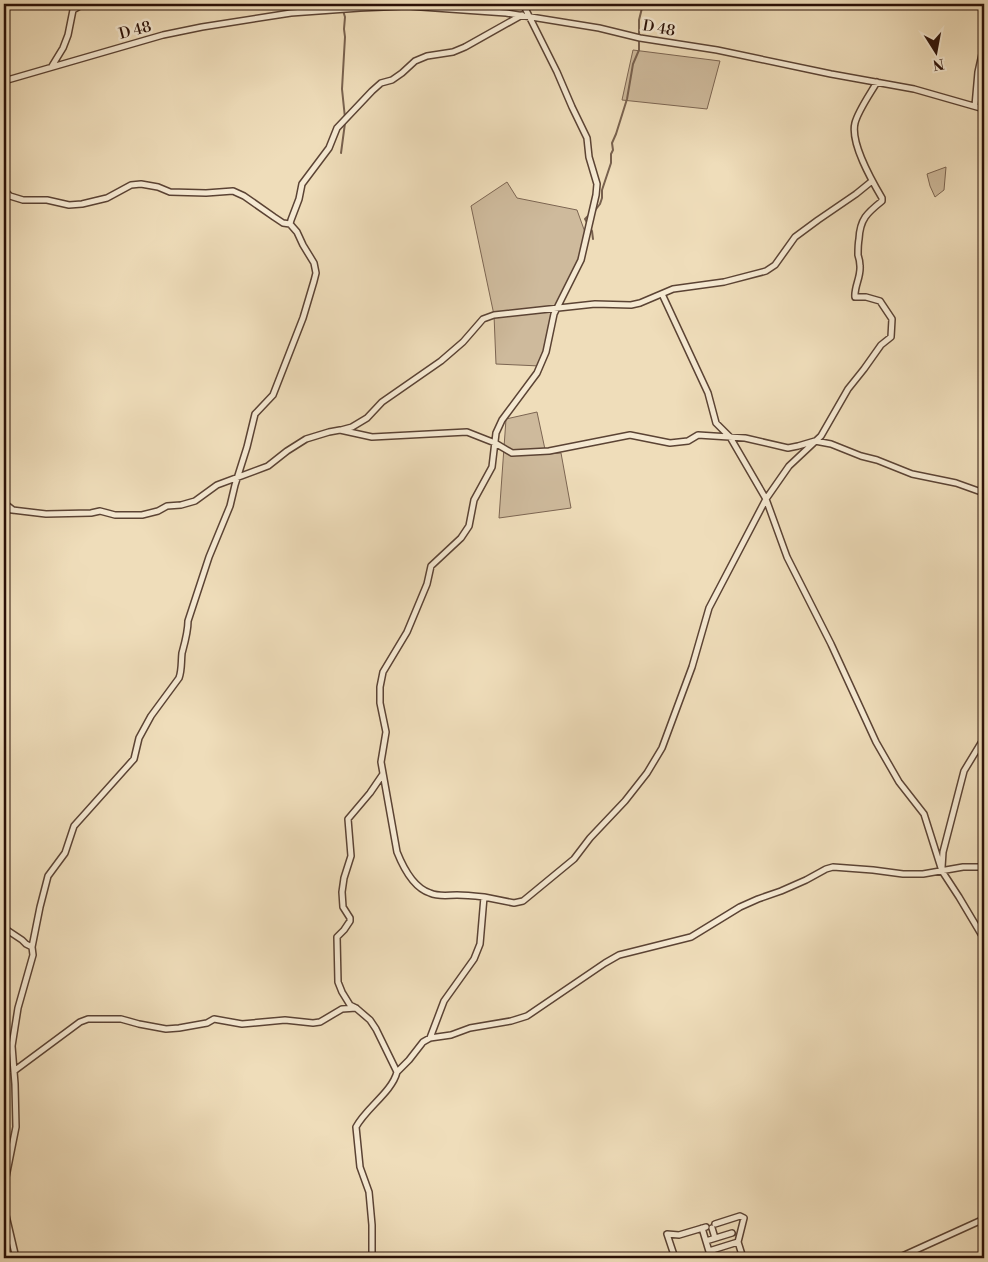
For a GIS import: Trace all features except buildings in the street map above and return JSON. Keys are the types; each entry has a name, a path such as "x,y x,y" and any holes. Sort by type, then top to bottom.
{"street":[{"path":"51,66 63,48 68,35 73,10 83,4"},
{"path":"523,4 558,72 587,138 597,184 596,195 581,260 554,314 546,352 537,373 502,420 496,433 492,467 474,500 469,526 461,538 431,566 427,584 407,632 383,672 380,687 380,703 386,732 381,762 397,852 410,878 429,893 441,896 484,897 514,903 524,901 574,859 590,838 625,801 662,748 692,667 709,608 766,499 788,466 821,436 848,389 880,345 891,337 892,319 880,301 866,297 855,297 859,279 858,253 861,224 871,209 882,201 882,198 872,181 857,146 854,125 877,82"},
{"name":"D 48","path":"4,81 163,35 196,28 336,7 407,6 506,13 599,28 914,89 984,109"},
{"path":"290,224 302,184 329,148 336,128 372,91 381,83 392,80 416,61 428,56 453,52 465,47 522,16"},
{"path":"975,106 978,72 984,45"},
{"path":"4,509 46,514 100,511 114,515 142,515 168,506 195,501 217,485 268,466 306,439 352,426 367,418 382,402 441,361 463,342 483,319 494,314 595,304 631,305 673,289 724,282 766,271 775,265 795,237 872,181"},
{"path":"4,190 10,196 23,200 47,200 69,205 107,198 131,185 141,184 158,187 170,192 206,193 233,191 244,196 283,223 290,224 297,232 314,263 316,273 303,318 273,395 255,414 230,506 209,557 188,621 188,630 182,656 182,671 179,678 151,716 139,738 134,759 74,826 65,853 48,876 32,947 32,955 18,1008 12,1046 16,1127 4,1187"},
{"path":"662,294 708,393 716,423 730,437 766,499 788,557 832,644 876,742 899,782 924,814 942,871 984,939"},
{"path":"340,430 372,437 467,432 495,443 512,453 549,450 630,435 670,443 688,441 698,435 745,438 788,448 816,441 831,444 912,474 956,484 984,493"},
{"path":"4,503 13,510"},
{"path":"942,871 943,852 964,771 984,741 984,738"},
{"path":"372,1258 369,1192 360,1167 356,1127 396,1078 397,1072 370,1020 350,1005 342,992 338,982 337,937 350,921 343,907 342,892 351,856 348,819 383,774"},
{"path":"397,1072 410,1060 423,1042 430,1038 451,1035 470,1028 512,1021 528,1016 619,955 690,937 740,907 806,880 826,869 833,867 903,874 923,874 963,868 984,868"},
{"path":"430,1038 444,1001 474,960 480,944 484,897"},
{"path":"4,928 32,947"},
{"path":"14,1072 80,1022 88,1019 121,1019 166,1029 198,1025 214,1019 242,1024 285,1020 313,1023 320,1022 342,1009 356,1008"},
{"path":"4,1207 16,1258"},
{"path":"675,1258 668,1234 679,1235 740,1216 744,1218 738,1242 743,1258"},
{"path":"898,1258 984,1218"},
{"path":"709,1226 715,1238"},
{"path":"709,1226 706,1241 711,1258"},
{"path":"706,1241 732,1233"},
{"path":"709,1251 738,1242"}],"shaded area":[{"path":"633,50 720,61 707,109 622,100"},
{"path":"946,167 944,190 935,197 927,174"},
{"path":"507,182 517,198 577,210 586,235 581,260 554,314 540,366 496,364 494,315 471,206"},
{"path":"537,412 546,454 561,453 571,508 499,518 506,419"}],"waterway":[{"path":"341,4 345,17 342,89 345,118"},
{"path":"593,213 602,198 602,190 611,163 612,143 627,99 633,64 639,50 639,20 643,4"},
{"path":"341,153 345,123"},
{"path":"589,215 585,219 592,231 593,239"}]}
